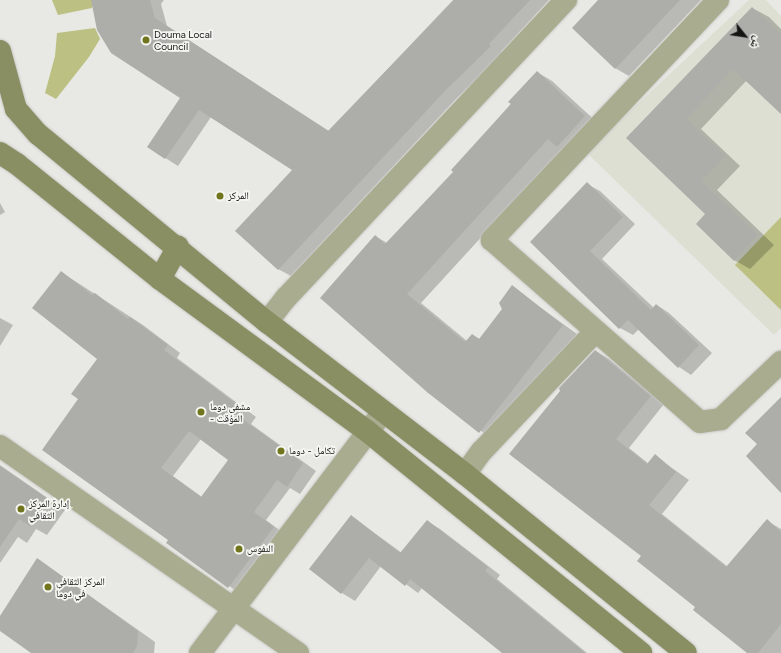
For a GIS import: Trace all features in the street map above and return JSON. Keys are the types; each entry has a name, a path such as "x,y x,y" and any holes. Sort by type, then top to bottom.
{"main road":[{"path":"0,51 16,109 38,134 178,247 267,322 465,474 686,653"},
{"path":"0,154 17,164 160,279 367,431 641,653"},
{"path":"160,279 178,247"}],"street":[{"path":"267,322 286,298 566,0"},
{"path":"718,0 492,240 595,332 700,422 721,419 781,362"},
{"path":"465,474 482,451 595,332"},
{"path":"200,653 367,431 383,412"},
{"path":"0,446 232,609 298,653"}],"shaded area":[{"path":"749,0 766,0 781,16 781,328 774,335 586,152"}],"green space":[{"path":"52,0 92,0 92,8 58,15"},
{"path":"95,28 100,39 89,57 56,99 45,93 55,56 57,33"},
{"path":"781,217 781,310 735,265"}],"building":[{"path":"91,0 150,0 155,18 328,131 454,0 530,0 489,44 491,46 444,92 278,270 235,231 292,170 199,110 165,159 147,147 180,98 111,53 97,30"},
{"path":"598,0 680,0 615,69 572,28"},
{"path":"752,7 781,34 781,114 733,69 686,119 725,156 701,181 758,235 734,261 696,224 705,214 626,138"},
{"path":"537,71 585,116 557,147 548,139 407,294 465,342 472,334 479,339 502,309 499,303 512,285 563,325 479,433 427,392 320,298 375,235 385,244 453,172 451,170 511,104 508,102"},
{"path":"587,182 623,217 590,251 651,310 656,304 699,345 678,368 628,320 619,329 530,242"},
{"path":"61,271 92,295 95,293 128,319 130,317 168,345 164,350 243,409 238,416 303,463 287,487 277,480 254,512 274,527 228,588 166,543 168,540 42,450 78,399 71,394 97,359 32,308","holes":["189,431 228,460 201,497 161,468"]},
{"path":"595,350 651,396 616,439 647,464 655,454 676,472 649,505 726,567 767,519 781,532 781,624 758,653 747,653 693,610 695,607 637,561 641,556 509,454 560,391 559,388"},
{"path":"781,397 781,493 746,456 757,444 745,433"},
{"name":"إدارة المركز الثقافي","path":"0,466 48,499 30,526 19,519 0,547"},
{"path":"351,515 400,553 427,520 488,567 485,571 585,653 502,653 410,579 405,586 369,558 341,594 309,569"},
{"name":"المركز الثقافي في دوما","path":"37,558 138,631 137,646 133,653 31,653 0,631 0,616"}],"place":[{"name":"Douma Local Council","path":"146,40"},
{"name":"المركز","path":"220,196"},
{"name":"مشفى دوما - المؤقت","path":"201,412"},
{"name":"تكامل - دوما","path":"281,451"},
{"name":"إدارة المركز الثقافي","path":"21,509"},
{"name":"النفوس","path":"239,549"},
{"name":"المركز الثقافي في دوما","path":"48,587"}]}
